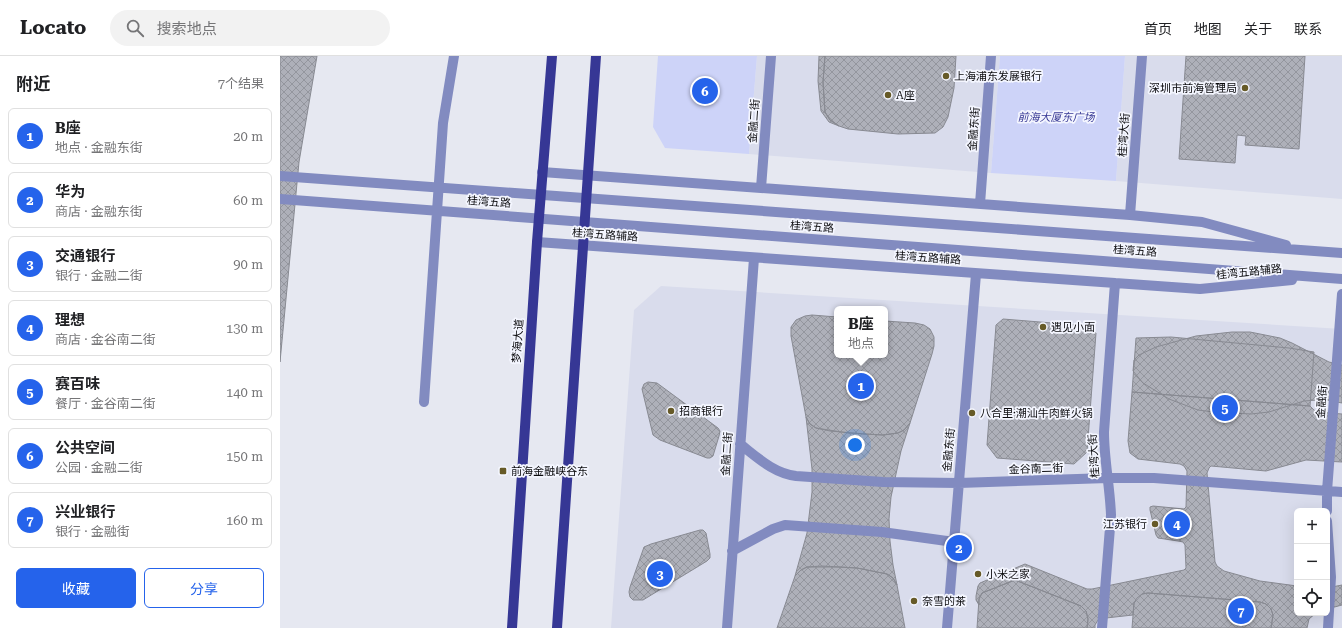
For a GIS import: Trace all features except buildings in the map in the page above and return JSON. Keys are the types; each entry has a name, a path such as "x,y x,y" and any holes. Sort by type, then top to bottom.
{"main road":[{"name":"梦海大道","path":"512,628 537,242 552,56"},
{"path":"557,628 596,56"}],"street":[{"path":"424,402 443,123 454,56"},
{"name":"金融二街","path":"761,188 771,56"},
{"name":"金融东街","path":"980,204 991,56"},
{"name":"桂湾大街","path":"1130,215 1142,56"},
{"path":"542,172 1130,215 1202,222 1310,251"},
{"name":"桂湾五路","path":"280,176 1342,253"},
{"name":"桂湾五路","path":"280,199 1342,279"},
{"name":"桂湾五路辅路","path":"537,242 1200,289 1318,278"},
{"name":"金融二街","path":"727,628 754,258"},
{"name":"金融东街","path":"947,628 976,274"},
{"name":"桂湾大街","path":"1102,628 1110,515 1104,432 1114,283"},
{"name":"金融街","path":"1327,508 1342,294"},
{"name":"金谷南二街","path":"740,444 774,470 788,475 883,482 959,483 1154,478 1342,492"},
{"path":"732,551 773,529 785,525 882,532 954,542"},
{"path":"1328,628 1331,577 1329,544"}],"shaded area":[{"path":"757,56 1000,56 991,173 749,154"},
{"path":"1125,56 1342,56 1342,199 1116,181"},
{"path":"661,286 1342,329 1342,628 611,628 634,310"}],"green space":[{"path":"658,56 757,56 749,154 665,148 653,127"},
{"name":"前海大厦东广场","path":"1000,56 1125,56 1116,181 991,173"}],"place":[{"name":"上海浦东发展银行","path":"946,76"},
{"name":"深圳市前海管理局","path":"1245,88"},
{"name":"公共空间","path":"705,91"},
{"name":"A座","path":"888,95"},
{"name":"遇见小面","path":"1043,327"},
{"name":"B座","path":"861,386"},
{"name":"赛百味","path":"1225,408"},
{"name":"招商银行","path":"671,411"},
{"name":"八合里·潮汕牛肉鲜火锅","path":"972,413"},
{"name":"前海金融峡谷东","path":"503,471"},
{"name":"江苏银行","path":"1155,524"},
{"name":"理想","path":"1177,524"},
{"name":"华为","path":"959,548"},
{"name":"交通银行","path":"660,574"},
{"name":"小米之家","path":"978,574"},
{"name":"奈雪的茶","path":"914,601"},
{"name":"兴业银行","path":"1241,611"}]}
